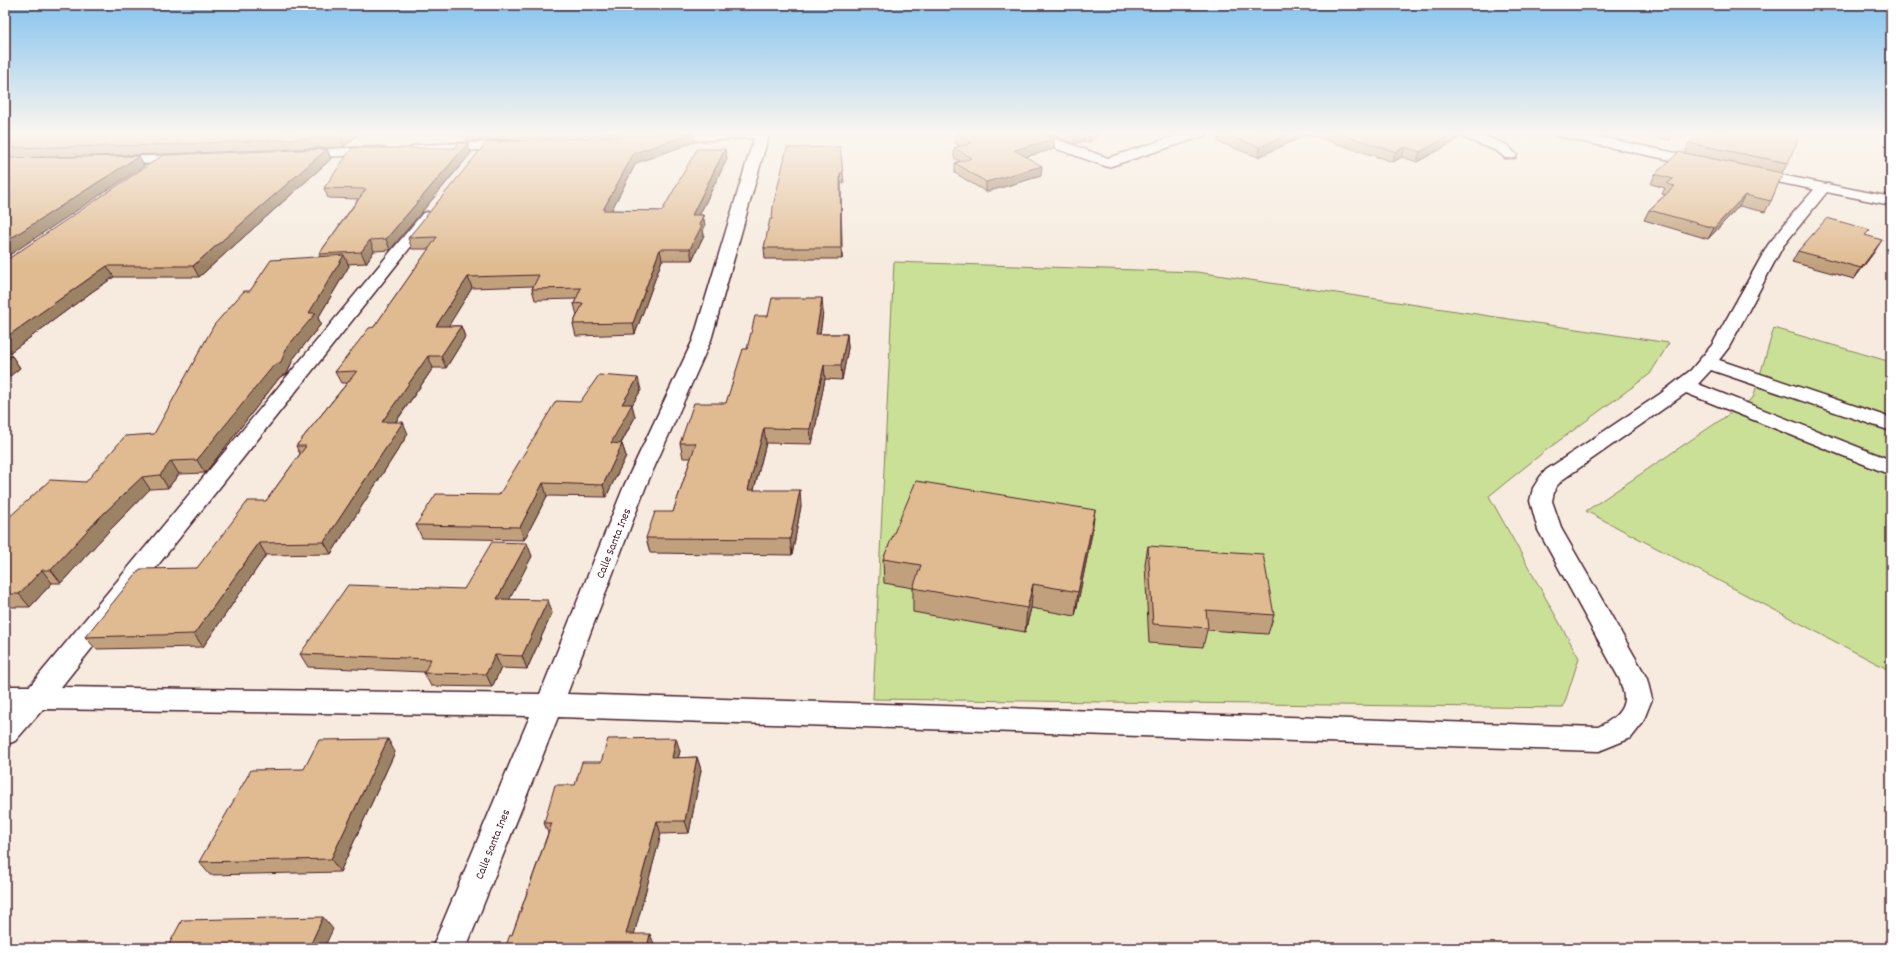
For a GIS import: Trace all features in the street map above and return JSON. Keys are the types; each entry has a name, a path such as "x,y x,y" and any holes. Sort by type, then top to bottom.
{"street":[{"name":"Calle Santa Ines","path":"449,948 635,486 702,340 750,176"},
{"path":"1770,176 1891,201"},
{"path":"5,697 548,705 1599,739 1621,730 1632,716 1638,698 1633,679 1550,530 1543,512 1541,498 1544,484 1554,475 1684,385 1709,362 1720,347 1776,245 1800,214 1824,188"},
{"path":"5,733 37,697 440,202"},
{"path":"1709,362 1891,425"},
{"path":"1684,385 1891,468"}],"green space":[{"path":"894,262 1197,272 1669,343 1650,374 1545,451 1489,496 1579,658 1563,708 873,699"},
{"path":"1774,328 1891,362 1891,671 1586,511 1753,398"}],"building":[{"path":"5,176 107,176 5,242"},
{"path":"131,176 296,176 193,266 107,266 5,338 5,261"},
{"path":"332,176 439,176 386,239 370,240 361,252 319,254 366,189 324,188"},
{"path":"459,176 621,176 603,210 662,211 681,176 711,176 692,215 703,215 699,225 702,225 690,249 660,249 633,323 573,324 583,303 574,304 581,288 532,289 539,275 468,277 436,326 461,326 441,356 428,356 382,422 403,422 324,542 259,543 194,634 85,637 140,569 197,568 248,501 266,501 306,446 296,446 357,371 335,372 369,328 374,327 437,237 408,238"},
{"path":"780,176 840,176 841,248 764,248 770,219 772,219 773,206"},
{"path":"977,176 1005,176 986,182"},
{"path":"1664,176 1782,176 1771,201 1745,195 1714,228 1649,210 1675,186 1667,184 1673,179"},
{"path":"1827,218 1870,230 1865,235 1882,240 1861,268 1798,251"},
{"path":"344,255 309,313 316,313 287,347 281,362 274,365 197,460 171,461 160,475 142,477 98,519 51,570 42,570 19,594 5,594 5,521 50,480 86,482 125,436 154,434 214,325 244,291 250,291 271,260"},
{"path":"772,298 822,298 816,334 847,334 841,365 824,365 810,429 764,428 748,490 800,490 790,539 646,538 655,512 673,512 696,443 680,443 694,403 726,403 743,349 747,349 755,316 768,316"},
{"path":"5,356 12,356 5,361"},
{"path":"599,375 638,378 622,404 632,404 611,443 622,444 603,485 543,483 520,527 416,525 436,494 499,495 556,401 580,402"},
{"path":"916,481 1095,510 1078,592 1033,584 1027,608 913,588 921,565 883,559"},
{"path":"492,542 527,543 497,599 548,600 522,656 495,655 486,674 424,673 431,659 300,654 348,585 464,589"},
{"path":"1148,546 1263,554 1274,615 1206,610 1208,628 1153,624"},
{"path":"676,738 672,758 697,757 685,821 657,821 626,934 650,934 647,948 505,948 510,935 512,935 552,823 544,823 555,785 575,785 582,762 601,762 608,739"},
{"path":"388,739 331,859 199,862 251,770 304,769 319,740"},
{"path":"323,917 309,948 167,948 182,920"}]}
